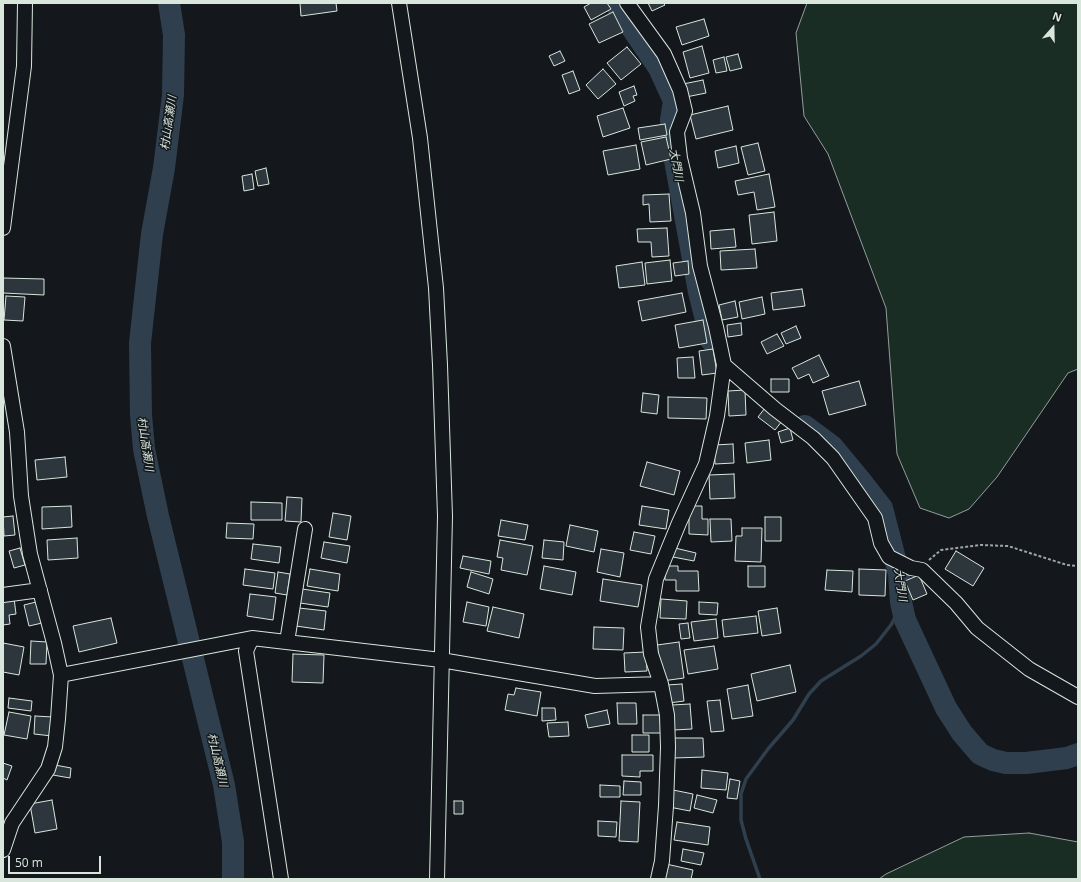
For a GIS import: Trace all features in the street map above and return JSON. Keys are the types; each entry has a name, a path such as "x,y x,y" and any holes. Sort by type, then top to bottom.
{"street":[{"path":"3,228 24,66 25,3"},
{"path":"399,3 420,138 430,228 440,365 445,516 437,879"},
{"path":"627,3 664,54 680,90 685,111 678,132 680,158 693,213 700,266 724,365 717,416 706,464 656,580 648,626 651,654 661,684 667,715 668,747 665,832 662,861 658,879"},
{"path":"3,346 17,432 21,496 30,554 61,675 56,740 48,769 12,823 3,850"},
{"path":"724,365 774,409 813,438 833,458 875,518 881,543 889,556 916,569 956,603 977,628 1029,669 1078,697"},
{"path":"287,642 305,529"},
{"path":"3,595 40,590"},
{"path":"61,675 248,639 287,642 442,660 595,686 661,684"},
{"path":"248,639 246,651 281,879"}],"path":[{"path":"916,569 941,550 981,545 1008,546 1067,565 1078,566"}],"green space":[{"path":"807,3 1078,3 1078,369 1068,373 997,477 969,509 949,518 920,508 897,454 886,308 828,154 804,116 796,33"},
{"path":"1029,833 1078,842 1078,879 879,879 886,874 964,837"}],"building":[{"path":"300,3 336,3 337,11 301,16"},
{"path":"591,3 607,3 611,9 591,20 584,7"},
{"path":"648,3 663,3 665,5 652,11"},
{"path":"613,12 623,32 599,43 589,24"},
{"path":"704,19 709,36 682,45 676,27"},
{"path":"702,46 709,73 690,78 683,52"},
{"path":"627,47 641,64 621,80 607,63"},
{"path":"560,51 565,61 554,66 549,56"},
{"path":"738,54 742,68 730,71 726,57"},
{"path":"724,57 727,71 716,73 713,60"},
{"path":"603,69 616,84 598,99 586,85"},
{"path":"573,71 580,90 569,94 562,75"},
{"path":"703,80 706,93 686,97 683,84"},
{"path":"634,86 637,95 633,96 635,101 624,106 619,92"},
{"path":"728,106 733,130 696,139 690,115"},
{"path":"623,108 630,128 603,137 597,116"},
{"path":"665,124 667,135 640,140 638,128"},
{"path":"666,137 671,159 646,165 641,142"},
{"path":"758,143 765,171 748,175 741,147"},
{"path":"636,145 640,169 608,175 603,151"},
{"path":"736,146 739,163 718,168 715,151"},
{"path":"266,168 269,184 258,186 255,171"},
{"path":"252,174 254,189 244,191 242,176"},
{"path":"769,174 775,207 757,210 754,192 738,195 735,181"},
{"path":"669,194 671,221 650,222 649,204 643,205 643,195"},
{"path":"774,212 777,241 752,244 749,215"},
{"path":"667,228 669,256 652,257 651,242 638,242 637,229"},
{"path":"734,229 736,247 711,249 710,231"},
{"path":"755,249 757,268 721,270 720,251"},
{"path":"670,260 672,281 647,284 645,263"},
{"path":"688,261 689,274 675,276 673,263"},
{"path":"642,262 645,285 619,288 616,266"},
{"path":"3,278 44,279 44,295 3,293"},
{"path":"802,289 805,306 773,310 771,293"},
{"path":"682,293 686,312 642,321 638,301"},
{"path":"6,296 25,297 23,321 4,320"},
{"path":"762,297 765,314 742,319 739,302"},
{"path":"735,301 738,317 722,320 719,305"},
{"path":"703,320 707,343 679,348 675,325"},
{"path":"741,323 742,335 728,337 727,325"},
{"path":"796,326 801,338 786,344 781,333"},
{"path":"777,334 784,346 767,354 761,342"},
{"path":"713,349 717,373 702,375 699,351"},
{"path":"819,355 829,376 813,383 809,374 798,379 792,368"},
{"path":"693,357 695,378 678,378 677,358"},
{"path":"771,379 789,379 789,392 771,392"},
{"path":"859,381 866,405 829,415 822,391"},
{"path":"745,390 746,415 729,416 728,391"},
{"path":"643,393 659,395 657,414 641,412"},
{"path":"668,397 707,398 706,419 668,418"},
{"path":"765,408 782,421 775,430 758,417"},
{"path":"790,428 793,440 781,443 778,432"},
{"path":"769,440 771,460 747,463 745,443"},
{"path":"733,444 734,463 715,464 714,445"},
{"path":"65,457 67,477 37,480 35,460"},
{"path":"647,462 680,471 674,495 640,486"},
{"path":"734,474 735,498 710,499 709,475"},
{"path":"287,497 302,498 301,522 285,521"},
{"path":"251,502 282,503 282,520 251,520"},
{"path":"71,506 72,527 42,529 42,507"},
{"path":"642,506 669,510 666,529 639,525"},
{"path":"689,506 702,506 702,519 708,519 708,535 689,534"},
{"path":"333,513 351,516 347,540 329,537"},
{"path":"13,516 15,535 4,536 3,517"},
{"path":"765,517 781,517 781,541 765,541"},
{"path":"710,519 731,519 732,541 711,542"},
{"path":"501,520 528,525 525,540 498,536"},
{"path":"227,523 254,524 253,539 226,538"},
{"path":"570,525 598,531 594,552 566,546"},
{"path":"742,528 762,528 761,562 735,561 736,536 742,536"},
{"path":"634,532 655,536 651,554 630,550"},
{"path":"77,538 78,558 48,560 47,540"},
{"path":"500,540 533,546 527,575 501,570 503,558 497,557"},
{"path":"544,540 564,542 563,560 542,558"},
{"path":"324,542 350,546 347,563 321,558"},
{"path":"253,544 281,547 279,563 251,559"},
{"path":"20,548 25,565 14,568 9,551"},
{"path":"675,548 696,553 694,561 673,557"},
{"path":"601,549 624,553 620,577 597,572"},
{"path":"956,551 984,568 973,586 945,569"},
{"path":"463,556 491,561 489,574 460,568"},
{"path":"544,566 576,572 572,595 540,589"},
{"path":"665,566 678,566 678,571 698,571 699,591 676,591 676,580 665,580"},
{"path":"748,566 765,566 765,587 748,587"},
{"path":"245,569 275,573 273,589 243,585"},
{"path":"310,569 340,574 338,591 307,586"},
{"path":"859,569 886,570 885,596 859,595"},
{"path":"827,570 853,571 852,592 825,590"},
{"path":"278,572 290,574 287,595 275,593"},
{"path":"471,572 493,579 489,594 467,587"},
{"path":"919,575 927,594 913,600 905,581"},
{"path":"603,579 642,585 638,607 600,601"},
{"path":"302,589 330,593 328,607 300,603"},
{"path":"250,594 276,597 273,620 247,616"},
{"path":"14,598 16,614 9,615 10,624 3,625 3,599"},
{"path":"661,599 687,601 686,619 660,618"},
{"path":"36,602 42,623 29,626 24,605"},
{"path":"467,602 489,607 486,626 463,622"},
{"path":"699,602 718,603 717,615 699,614"},
{"path":"493,607 524,614 519,638 487,631"},
{"path":"299,608 326,611 324,630 296,626"},
{"path":"777,608 781,633 762,636 758,611"},
{"path":"756,616 758,633 724,637 722,620"},
{"path":"111,618 117,643 79,652 73,626"},
{"path":"716,619 718,638 694,641 691,622"},
{"path":"688,623 690,638 681,639 679,624"},
{"path":"594,627 624,628 623,650 593,649"},
{"path":"31,641 47,642 46,664 30,664"},
{"path":"679,642 684,678 662,681 657,645"},
{"path":"3,643 24,647 19,675 3,672"},
{"path":"714,646 718,669 688,674 684,650"},
{"path":"646,652 647,671 625,672 624,653"},
{"path":"293,654 324,655 323,683 292,682"},
{"path":"790,665 796,692 757,701 751,674"},
{"path":"682,684 684,701 669,703 667,685"},
{"path":"748,685 753,716 732,719 727,689"},
{"path":"516,688 541,692 537,716 505,710 508,694 514,695"},
{"path":"9,698 32,701 31,711 8,708"},
{"path":"720,700 724,731 711,732 707,701"},
{"path":"617,703 636,703 637,724 618,724"},
{"path":"690,704 692,729 674,730 672,705"},
{"path":"542,708 555,708 556,720 542,721"},
{"path":"607,710 610,724 588,728 585,715"},
{"path":"9,712 31,716 27,739 4,735"},
{"path":"643,715 660,715 661,733 643,733"},
{"path":"35,716 53,717 52,736 34,734"},
{"path":"568,722 569,736 549,737 547,723"},
{"path":"632,735 649,735 649,752 632,752"},
{"path":"674,738 703,738 704,757 674,758"},
{"path":"622,755 653,755 653,771 640,771 640,777 622,776"},
{"path":"3,763 12,766 7,780 3,778"},
{"path":"55,765 71,768 70,778 53,775"},
{"path":"702,770 728,773 726,790 701,788"},
{"path":"730,779 740,781 737,799 727,798"},
{"path":"624,781 641,782 641,795 623,795"},
{"path":"600,785 620,786 620,797 600,797"},
{"path":"673,790 693,794 690,811 669,807"},
{"path":"697,795 717,800 713,813 694,808"},
{"path":"52,800 57,829 35,833 30,804"},
{"path":"454,801 463,801 463,814 454,814"},
{"path":"621,801 640,802 638,842 619,841"},
{"path":"598,821 617,822 616,837 598,836"},
{"path":"677,822 710,827 708,845 674,840"},
{"path":"683,849 704,853 701,865 681,861"},
{"path":"666,864 693,870 691,879 663,879"}],"waterway":[{"name":"村山高瀬川","path":"169,3 174,35 173,95 164,168 152,234 140,343 141,415 144,449 158,516 224,785 233,842 233,879"},
{"name":"大門川","path":"615,3 659,68 674,101 671,120 672,144 699,292 711,340"},
{"name":"大門川","path":"805,426 832,446 882,508 899,574 901,602 905,620 946,708 962,733 980,754 993,760 1006,763 1026,763 1067,758 1078,754"},
{"path":"760,879 741,820 741,794 746,779 768,749 793,720 809,694 821,681 861,656 876,644 891,625 902,604"}]}
